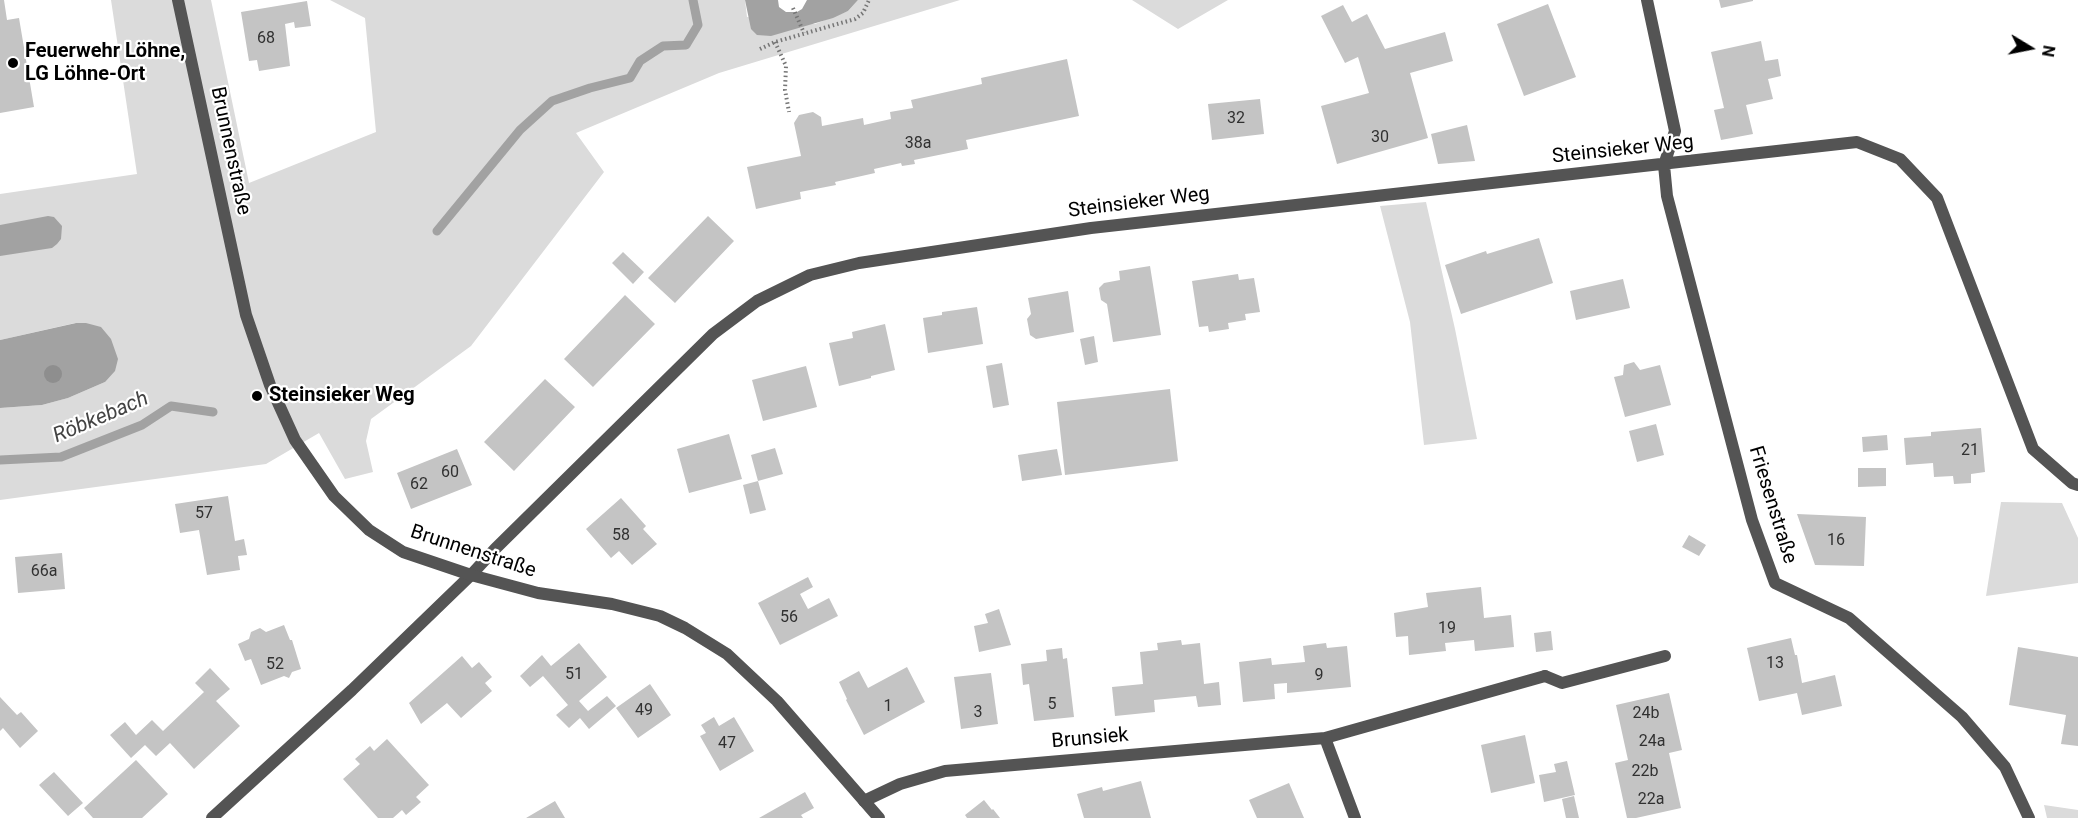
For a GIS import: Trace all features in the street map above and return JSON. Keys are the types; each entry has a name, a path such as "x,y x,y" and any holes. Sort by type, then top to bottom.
{"street":[{"name":"Brunnenstraße","path":"178,0 246,315 270,385 295,440 334,496 369,530 403,552 471,575 538,593 622,606 660,616 686,628 727,654 777,701 879,818"},
{"path":"1647,0 1675,131 1664,165"},
{"name":"Steinsieker Weg","path":"212,818 352,690 713,334 757,301 810,275 859,263 1091,228 1857,142 1900,159 1937,198 2033,449 2072,483 2078,485"},
{"name":"Friesenstraße","path":"1664,165 1667,196 1749,509 1775,583 1849,618 1962,717 2005,767 2029,818"},
{"name":"Brunsiek","path":"864,801 900,784 945,771 1325,738 1545,676 1562,683 1665,656"},
{"path":"1325,738 1355,818"}],"path":[{"path":"760,49 775,42 855,19 863,13 869,0"},
{"path":"794,10 804,33"},
{"path":"775,42 786,66 785,90 789,112"}],"shaded area":[{"path":"111,0 211,0 249,183 376,132 365,18 330,0 745,0 747,17 815,24 848,11 858,0 960,0 719,73 576,133 604,172 471,346 371,419 366,441 373,472 345,479 319,433 266,464 0,500 0,408 42,405 68,398 105,382 86,323 75,323 0,340 0,194 137,174"},
{"path":"745,0 778,0 779,7 786,12 797,12 802,9 807,0 858,0 848,11 833,18 771,36 757,35 751,29"},
{"path":"1132,0 1228,0 1178,29"},
{"path":"1426,202 1477,439 1424,445 1410,322 1380,206"},
{"path":"48,216 54,217 62,226 61,239 57,244 52,248 0,256 0,225"},
{"path":"76,323 101,327 111,339 118,359 115,371 105,382 68,398 42,405 0,408 0,340"},
{"path":"2001,502 2062,503 2078,538 2078,583 1986,596"},
{"path":"2044,805 2078,810 2078,818 2047,818"}],"building":[{"name":"Feuerwehr Löhne, LG Löhne-Ort","path":"0,0 4,0 7,20 19,18 34,107 0,113"},
{"path":"1719,0 1753,0 1753,1 1721,8"},
{"path":"307,1 311,26 295,28 294,22 285,24 290,66 259,71 257,60 249,61 241,12"},
{"path":"1548,4 1576,77 1524,96 1497,24"},
{"path":"1343,5 1352,22 1367,14 1385,49 1445,32 1453,61 1410,73 1428,138 1337,164 1321,106 1369,93 1358,57 1345,63 1321,16"},
{"path":"1761,41 1765,61 1778,59 1781,76 1768,79 1773,99 1746,105 1753,134 1721,140 1714,110 1724,108 1711,52"},
{"path":"1067,59 1079,116 966,140 968,149 914,160 915,164 902,166 901,163 874,169 875,173 835,182 836,185 800,192 801,199 756,209 747,167 801,156 794,123 799,115 813,112 821,117 822,126 863,118 864,125 891,119 890,112 913,108 911,100 982,84 981,78"},
{"path":"1260,99 1264,134 1212,140 1208,104"},
{"path":"1467,125 1475,161 1438,164 1431,134"},
{"path":"708,216 734,241 675,303 648,278"},
{"path":"1539,238 1553,283 1461,314 1445,265 1486,251 1487,254"},
{"path":"623,252 644,272 633,284 612,263"},
{"path":"1150,266 1161,335 1113,342 1107,304 1101,300 1099,288 1104,283 1120,280 1119,271"},
{"path":"1238,274 1239,280 1254,278 1260,312 1245,314 1246,320 1228,323 1229,329 1209,332 1208,326 1199,327 1192,281"},
{"path":"1623,279 1630,308 1576,320 1570,291"},
{"path":"1068,291 1074,332 1036,339 1030,335 1027,319 1031,314 1028,298"},
{"path":"625,295 655,324 593,387 564,359"},
{"path":"977,307 983,344 928,353 923,318 942,315 942,312"},
{"path":"885,324 895,370 839,386 829,343 853,338 852,332"},
{"path":"1094,336 1098,362 1085,365 1080,339"},
{"path":"1634,362 1640,370 1660,365 1671,405 1625,417 1614,377 1623,375 1624,365"},
{"path":"1002,363 1009,405 993,408 986,366"},
{"path":"806,366 817,407 763,421 752,380"},
{"path":"545,379 575,407 514,471 484,442"},
{"path":"1170,389 1178,461 1065,475 1057,402"},
{"path":"1656,424 1664,455 1637,462 1629,431"},
{"path":"1981,428 1985,472 1971,474 1971,483 1954,484 1953,476 1934,477 1933,463 1906,465 1904,438 1931,436 1931,432"},
{"path":"729,434 742,479 689,493 677,449"},
{"path":"1887,435 1888,450 1863,452 1862,437"},
{"path":"775,448 783,474 758,481 751,455"},
{"path":"457,449 472,485 411,509 397,473"},
{"path":"1057,449 1062,475 1022,481 1018,455"},
{"path":"1858,468 1886,468 1886,486 1858,487"},
{"path":"758,481 766,510 750,514 743,485"},
{"path":"228,496 235,541 244,539 247,555 238,556 240,570 207,575 199,530 180,533 175,504"},
{"path":"621,498 646,526 643,529 657,544 632,565 619,551 611,558 586,529"},
{"path":"1797,514 1866,517 1864,566 1815,565"},
{"path":"1689,535 1706,545 1699,556 1682,547"},
{"path":"62,553 65,589 18,593 15,557"},
{"path":"808,577 813,587 800,594 808,609 829,598 838,616 780,645 758,603"},
{"path":"1481,587 1484,618 1511,615 1514,647 1475,651 1474,640 1445,643 1446,651 1409,655 1408,636 1396,637 1394,613 1428,607 1426,593"},
{"path":"999,609 1011,645 979,652 974,626 988,623 985,614"},
{"path":"284,625 292,640 301,669 292,672 289,678 284,676 261,685 251,659 245,661 238,644 249,639 251,632 260,628 266,632"},
{"path":"1551,631 1553,650 1536,652 1534,633"},
{"path":"1791,638 1802,683 1835,675 1842,706 1802,715 1797,693 1759,701 1747,648"},
{"path":"1181,640 1182,645 1200,643 1204,684 1219,682 1221,705 1198,707 1196,696 1154,700 1155,712 1115,716 1112,687 1143,684 1140,652 1158,650 1157,643"},
{"path":"579,643 607,677 579,701 588,711 607,696 616,706 589,729 580,718 569,728 556,715 568,705 543,676 530,687 520,676 542,655 551,666"},
{"path":"1326,643 1327,648 1347,646 1351,687 1287,693 1287,683 1274,684 1275,699 1243,702 1239,662 1271,658 1272,665 1305,662 1303,646"},
{"path":"2018,647 2078,657 2078,746 2061,744 2066,715 2009,705"},
{"path":"1062,648 1063,659 1067,658 1074,717 1034,721 1029,684 1023,685 1021,664 1047,661 1046,650"},
{"path":"462,656 472,668 479,662 492,677 485,683 492,691 461,718 447,703 421,724 409,703"},
{"path":"907,667 925,702 864,735 839,682 859,671 868,688"},
{"path":"210,668 230,689 216,701 240,726 194,769 170,743 156,756 145,745 131,758 110,735 125,722 136,735 152,720 163,731 204,692 195,683"},
{"path":"991,673 998,724 961,729 954,677"},
{"path":"650,684 671,715 638,738 616,708"},
{"path":"1669,693 1682,750 1669,753 1681,808 1627,818 1615,763 1628,760 1616,705"},
{"path":"0,697 17,715 21,712 38,731 20,748 3,728 0,731"},
{"path":"714,717 719,726 734,717 754,751 720,771 700,736 706,733 701,725"},
{"path":"1525,735 1535,783 1491,793 1481,745"},
{"path":"387,739 429,785 416,797 421,802 406,815 402,810 393,818 378,818 343,779 360,764 355,759 370,746 374,751"},
{"path":"136,760 168,794 142,818 93,818 84,808"},
{"path":"1567,761 1575,795 1544,802 1539,775 1556,772 1554,764"},
{"path":"54,772 83,803 68,816 39,785"},
{"path":"1141,781 1151,818 1084,818 1077,794 1102,787 1103,791"},
{"path":"1289,783 1304,818 1257,818 1249,800"},
{"path":"805,792 814,808 801,815 803,818 759,818"},
{"path":"1574,796 1579,818 1566,818 1562,799"},
{"path":"984,800 1000,818 967,818 965,815"},
{"path":"555,801 565,818 526,818"}],"waterway":[{"path":"437,231 520,130 552,101 630,78 640,61 663,46 686,45 698,25 693,0"},
{"name":"Röbkebach","path":"0,460 61,457 142,425 171,406 213,412"}],"place":[{"name":"Feuerwehr Löhne, LG Löhne-Ort","path":"13,63"},
{"name":"Steinsieker Weg","path":"257,396"}]}
